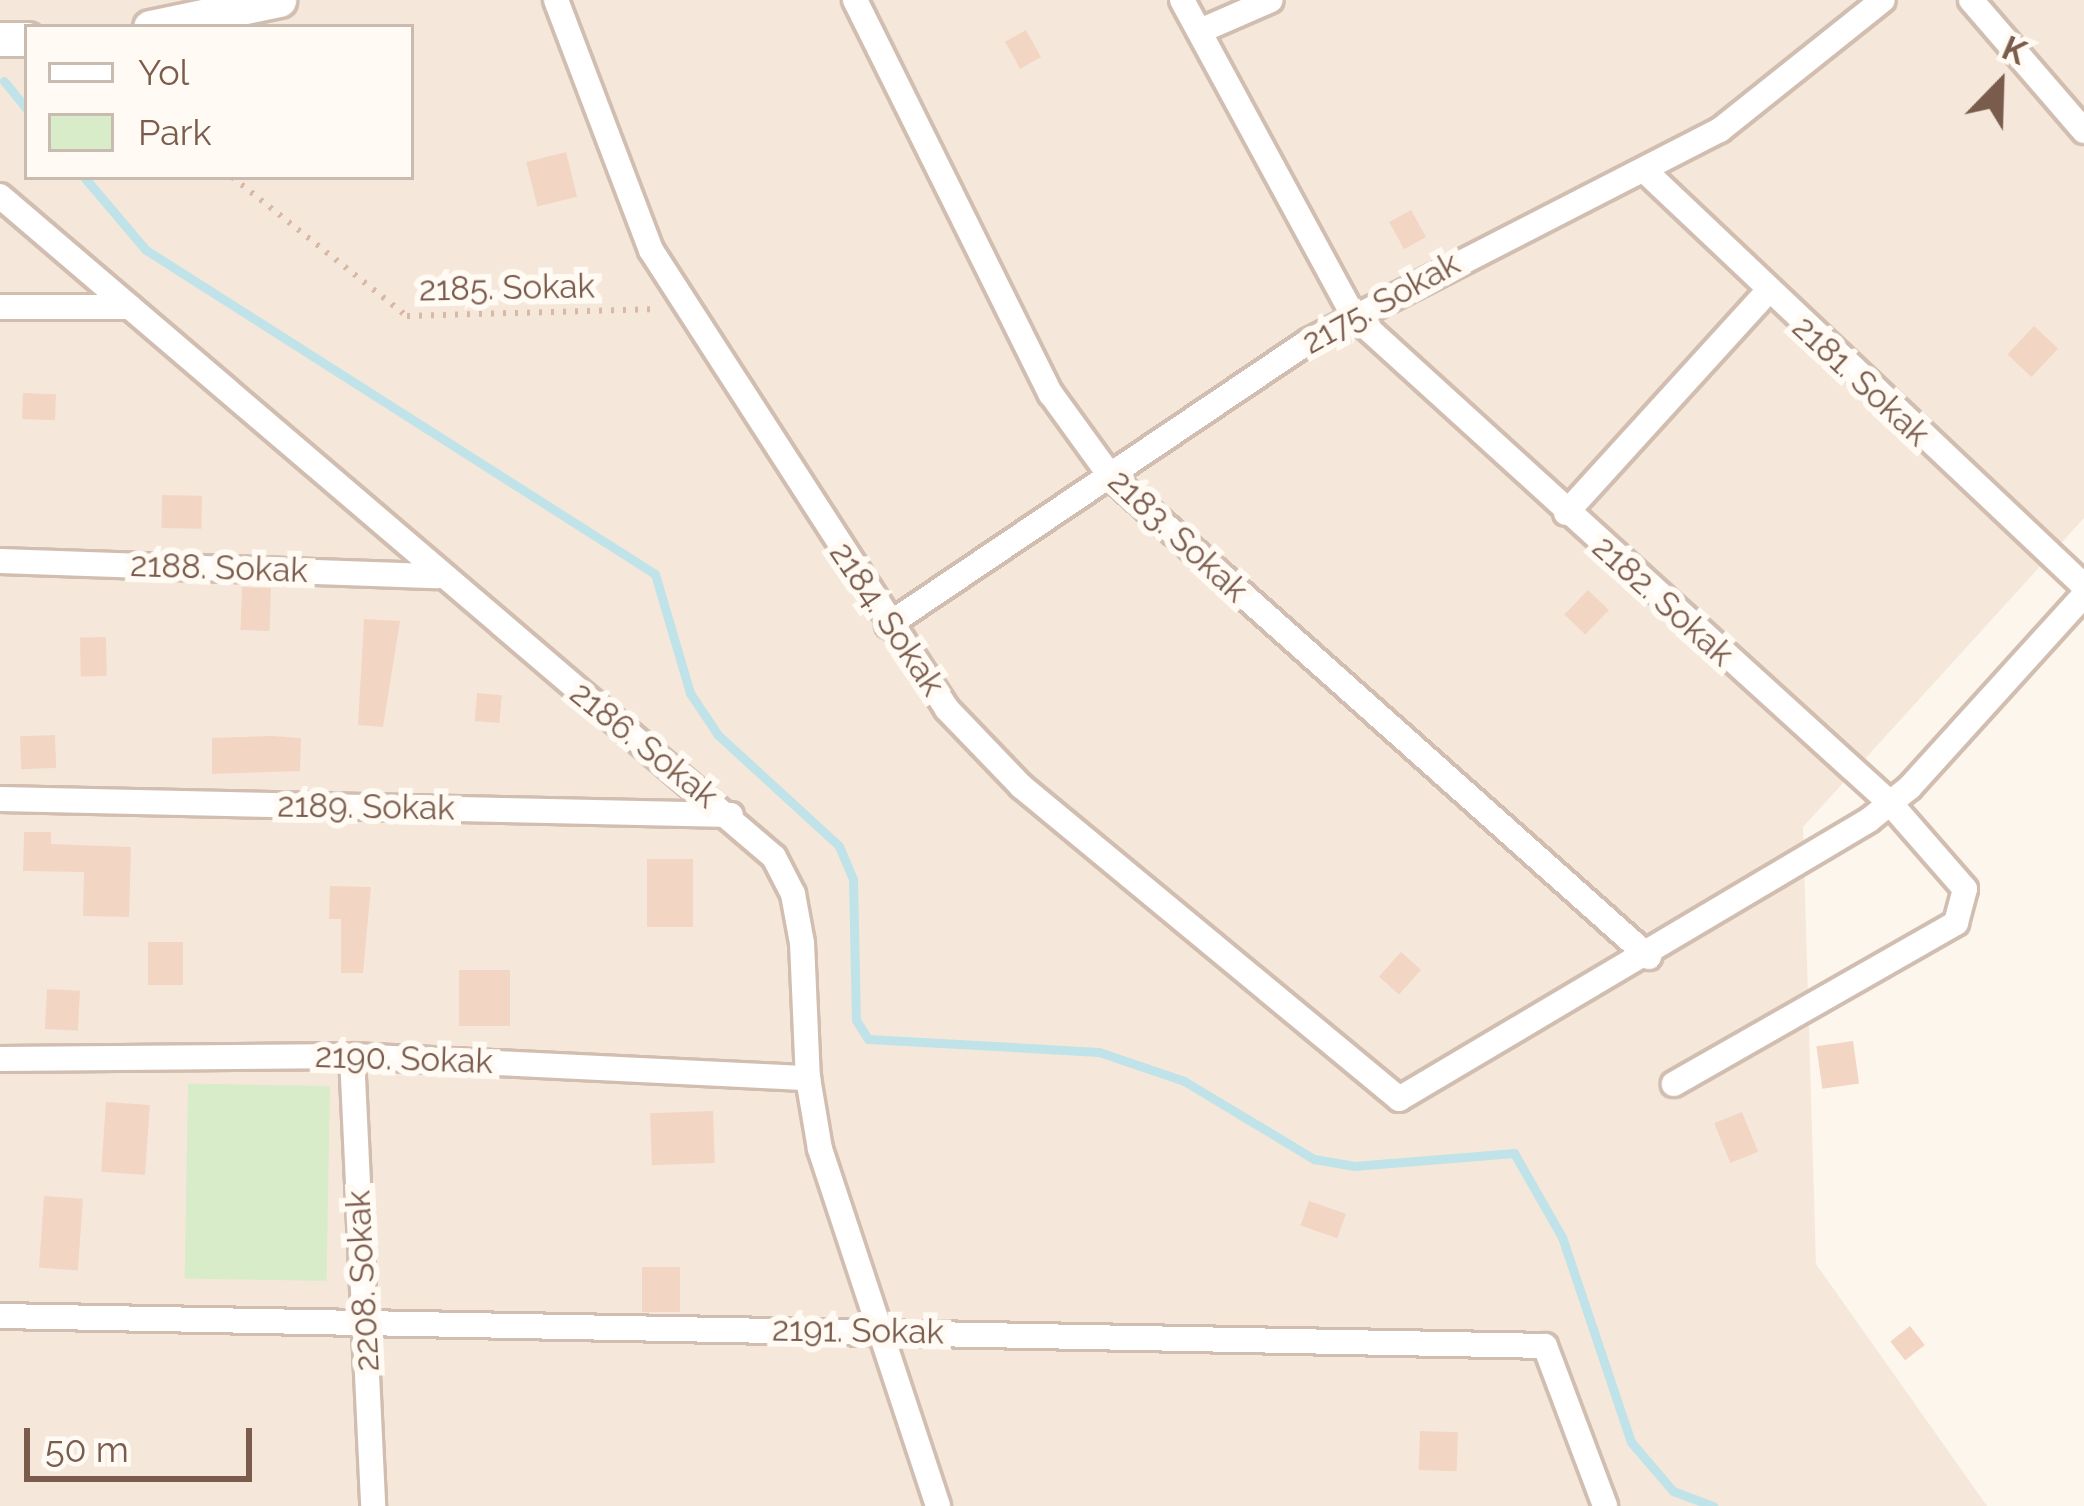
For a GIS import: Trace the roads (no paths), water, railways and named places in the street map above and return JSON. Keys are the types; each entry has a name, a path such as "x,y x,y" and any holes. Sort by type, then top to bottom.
{"street":[{"path":"161,24 231,5 279,0"},
{"name":"2184. Sokak","path":"556,0 617,174 686,308 946,709 1021,786 1399,1100 1649,958"},
{"name":"2183. Sokak","path":"855,0 1051,394 1111,477 1649,958"},
{"name":"2182. Sokak","path":"1183,0 1353,315 1890,803 1954,868 1965,889 1956,923 1674,1084"},
{"path":"1200,31 1271,0"},
{"name":"2175. Sokak","path":"888,625 1353,315 1644,170 1770,98 1883,0"},
{"path":"1971,0 2084,130"},
{"name":"2181. Sokak","path":"1644,170 1766,293 2084,590"},
{"name":"2186. Sokak","path":"0,196 437,575 731,815 774,857 793,894 808,1078 820,1149 938,1506"},
{"path":"1566,513 1766,293"},
{"path":"0,307 130,307"},
{"name":"2188. Sokak","path":"0,561 437,575"},
{"path":"1649,958 1890,803 2084,590"},
{"name":"2189. Sokak","path":"0,800 731,815"},
{"name":"2190. Sokak","path":"0,1059 352,1056 808,1078"},
{"name":"2208. Sokak","path":"352,1056 373,1506"},
{"name":"2191. Sokak","path":"0,1316 1544,1346 1605,1506"}],"waterway":[{"path":"4,81 24,105"},
{"path":"87,180 146,250 655,574 690,693 718,735 839,846 853,879 856,1020 868,1039 1099,1052 1184,1081 1314,1159 1354,1166 1514,1153 1562,1237 1631,1442 1673,1491 1713,1506"}]}
